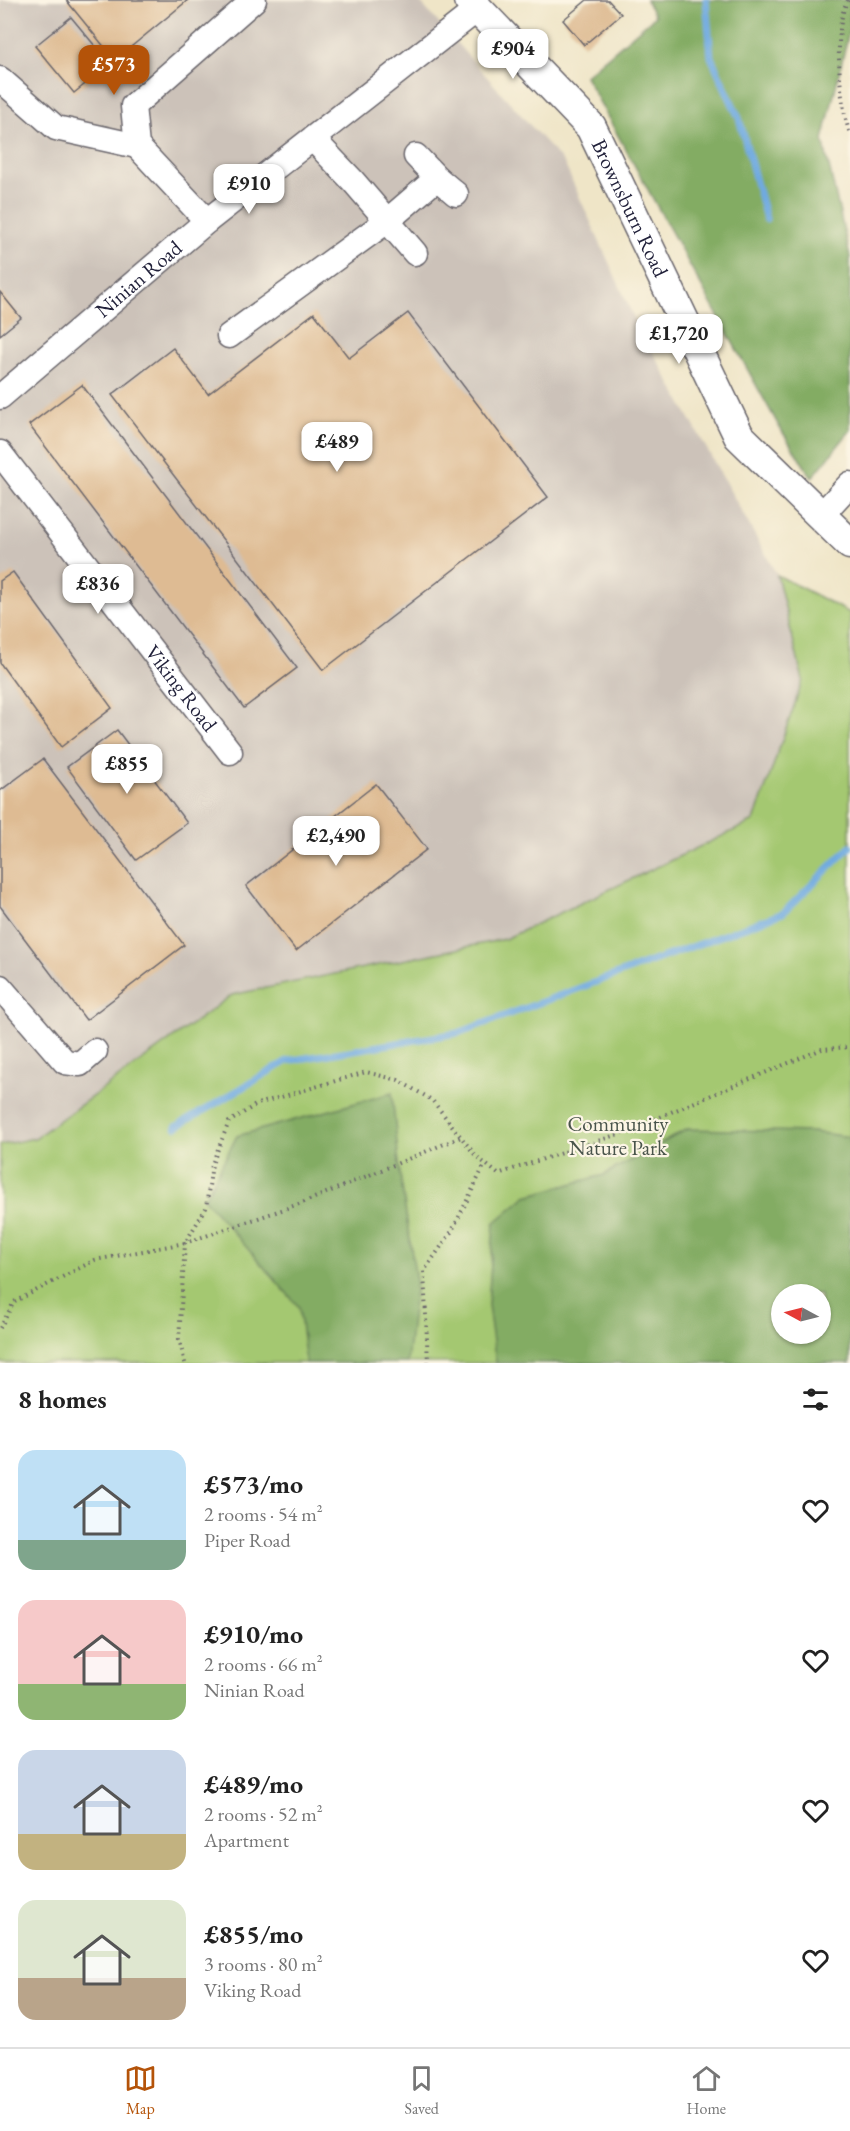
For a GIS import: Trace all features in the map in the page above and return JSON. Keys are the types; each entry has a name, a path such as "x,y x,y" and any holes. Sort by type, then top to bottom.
{"main road":[{"name":"Brownsburn Road","path":"473,4 591,127 740,436 850,544"}],"street":[{"path":"137,146 133,106 254,0"},
{"name":"Ninian Road","path":"0,398 207,221 313,138 473,4"},
{"path":"0,79 56,128 137,146 207,221"},
{"path":"313,138 415,253"},
{"path":"416,156 456,194"},
{"path":"229,336 387,221 437,178"},
{"name":"Viking Road","path":"0,453 230,752"},
{"path":"820,515 850,484"},
{"path":"0,987 65,1062 80,1064 95,1051"}],"path":[{"path":"848,0 842,10 838,54 850,134"},
{"path":"185,1363 179,1339 185,1243 206,1208 212,1164 229,1122 257,1104 366,1072 398,1080 432,1100 485,1164 498,1174 616,1135 822,1048 850,1047"},
{"path":"0,1328 14,1302 95,1260 185,1243 302,1203 461,1137"},
{"path":"428,1363 424,1271 452,1231 485,1164"}],"shaded area":[{"path":"0,0 418,0 564,163 634,318 777,575 803,680 755,821 505,939 232,995 35,1138 0,1145"}],"green space":[{"path":"646,0 850,0 850,28 823,140 850,257 850,431 812,478 780,428 585,76 655,16"},
{"name":"Community Nature Park","path":"777,575 850,613 850,1363 0,1363 0,1145 35,1138 232,995 505,939 754,821 803,680"},
{"path":"392,1093 400,1174 416,1281 407,1363 306,1363 299,1307 204,1199 237,1136"},
{"path":"687,1129 813,1132 850,1137 850,1363 496,1363 488,1305 494,1223 526,1196 604,1175"}],"building":[{"path":"66,0 188,0 115,60"},
{"path":"587,0 608,0 621,14 584,45 563,20"},
{"path":"71,17 110,64 74,93 35,46"},
{"path":"0,292 21,318 0,335"},
{"path":"314,313 349,358 408,313 548,497 323,670 112,395 173,348 208,394"},
{"path":"82,385 297,668 244,708 29,425"},
{"path":"13,572 112,708 61,747 0,663 0,581"},
{"path":"117,730 187,823 136,860 67,767"},
{"path":"43,759 184,945 86,1020 0,906 0,791"},
{"path":"376,784 427,849 296,951 246,886"}],"waterway":[{"path":"706,0 711,57 739,118 766,219"},
{"path":"176,1127 287,1061 458,1033 783,913 850,847"}]}
